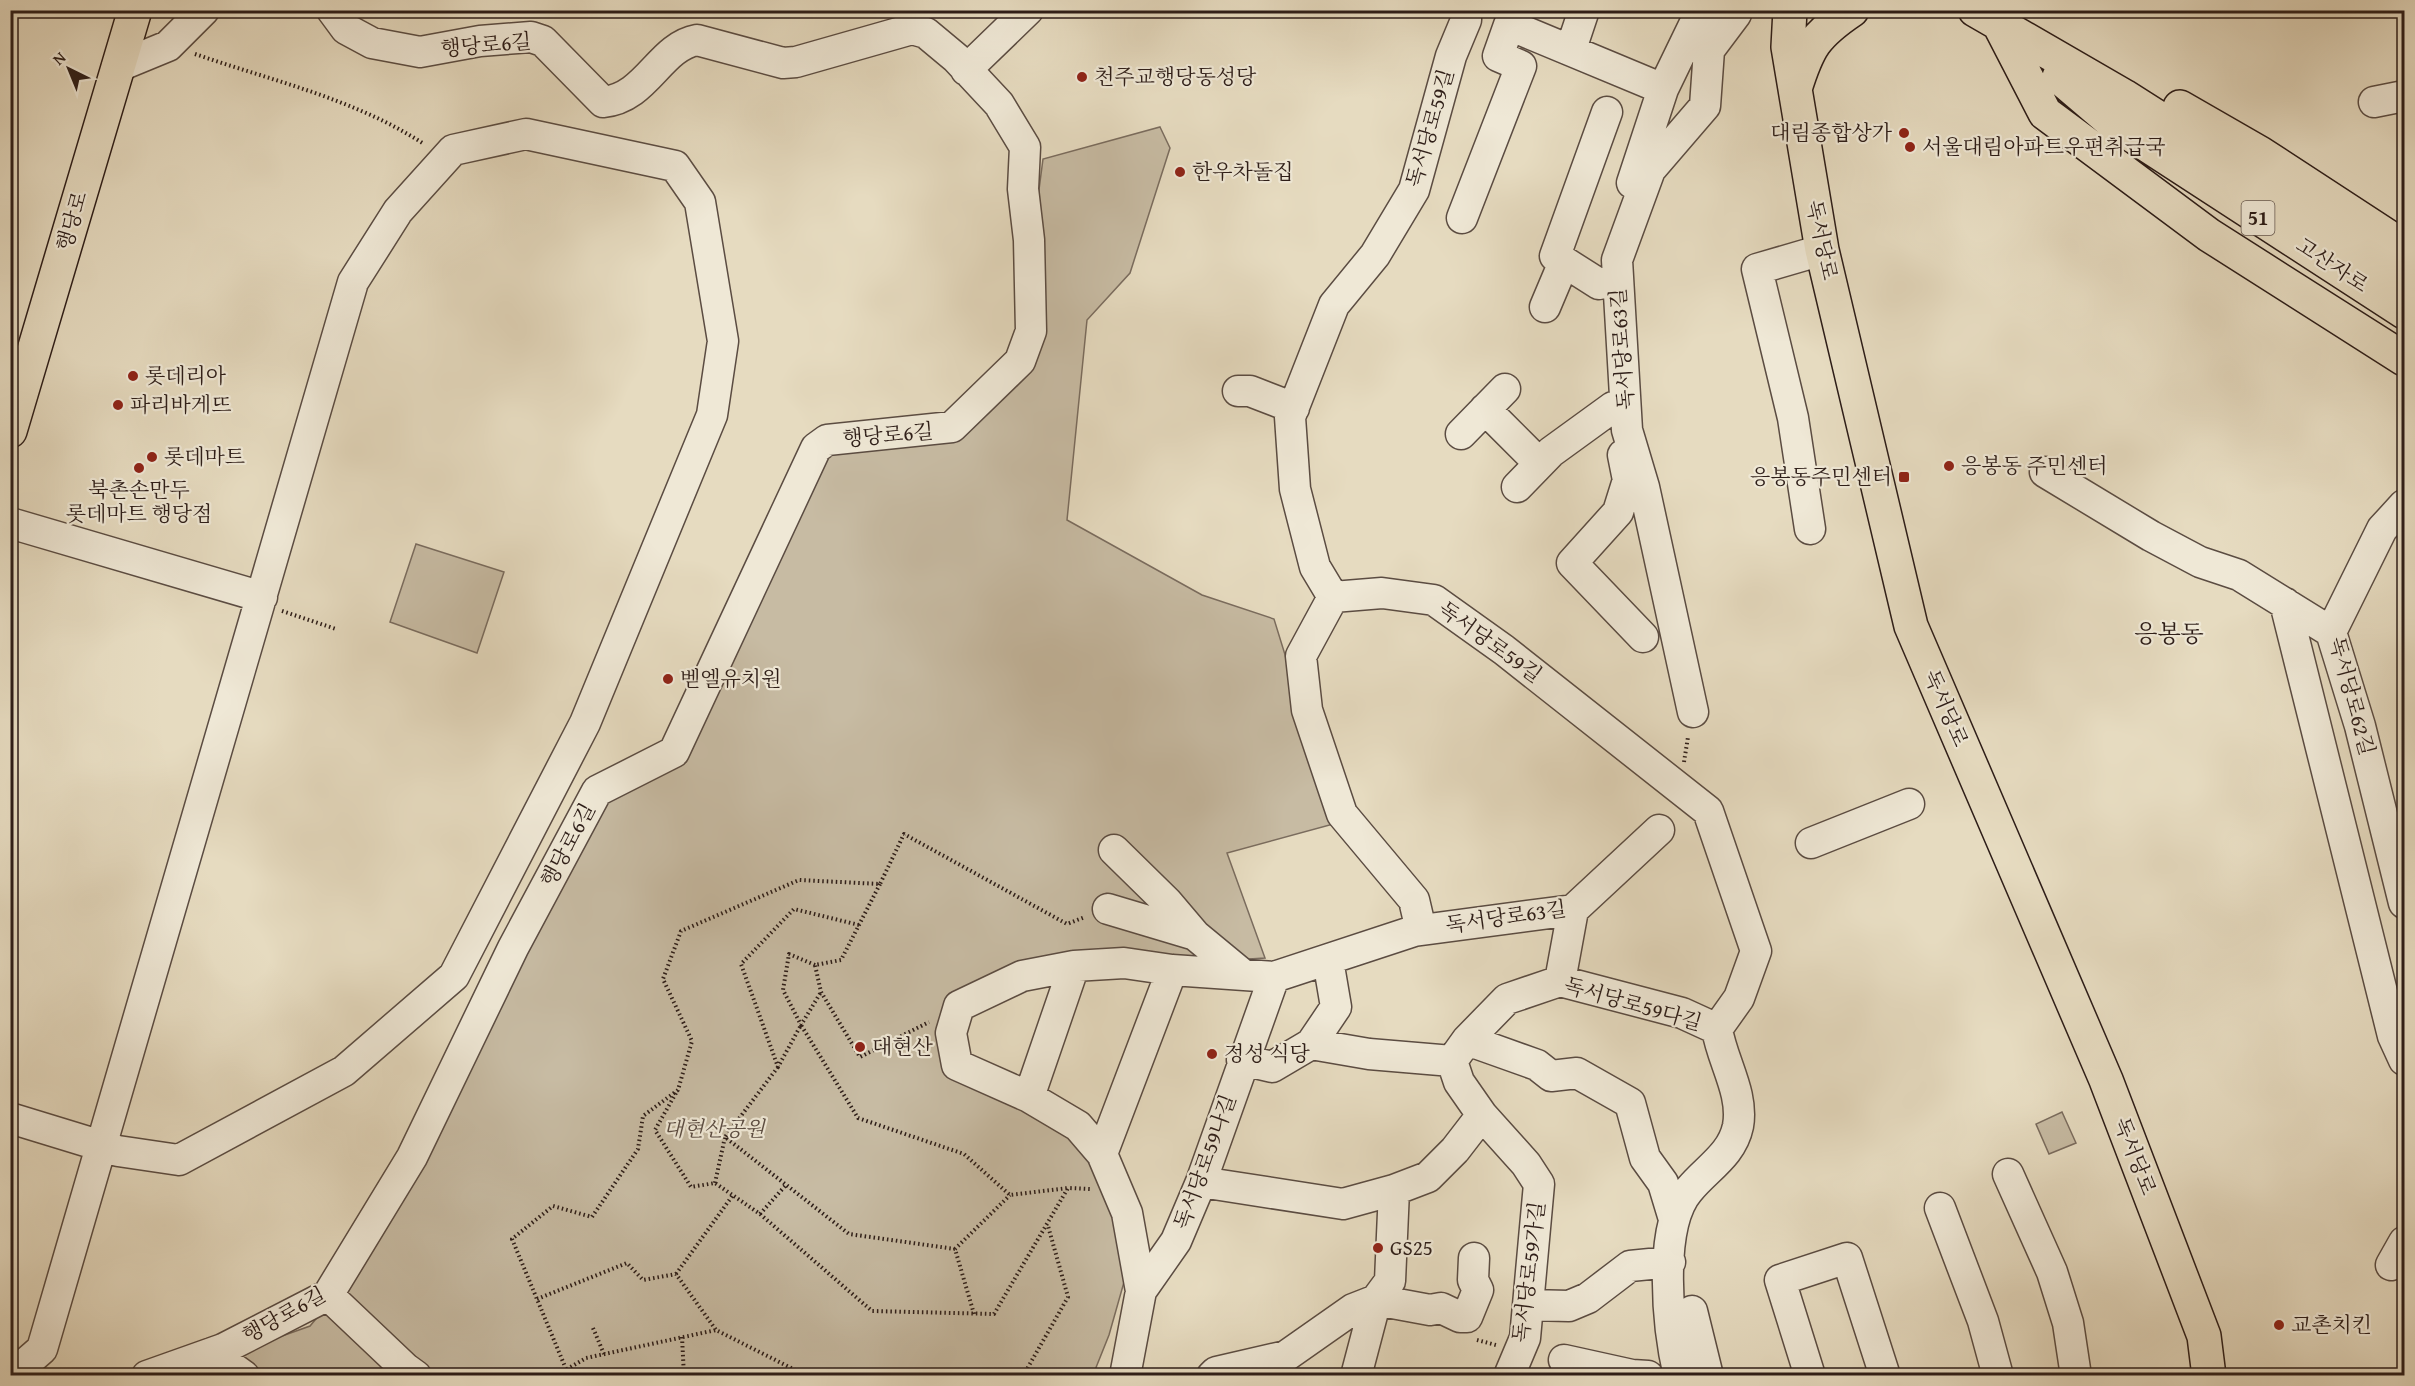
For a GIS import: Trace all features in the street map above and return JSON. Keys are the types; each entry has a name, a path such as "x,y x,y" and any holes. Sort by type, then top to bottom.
{"main road":[{"name":"행당로","path":"10,431 135,10"},
{"name":"독서당로","path":"1790,10 1788,47 1794,94 1822,250 1911,626 2106,1080 2204,1335 2209,1376"},
{"path":"1794,94 1807,52 1829,27 1852,10"},
{"path":"1740,12 1788,47"},
{"path":"1988,18 2087,48 2168,100 2260,153 2404,247"},
{"path":"1988,18 2045,113 2209,236 2404,359"},
{"name":"고산자로","path":"1988,18 2404,312"},
{"name":"고산자로","path":"2118,110 2404,274"}],"street":[{"path":"117,67 168,46 204,10"},
{"name":"행당로6길","path":"147,1376 212,1353 327,1295 412,1157 513,948 597,791 674,752 816,448 827,440 952,426 1020,360 1031,331 1030,250 1023,189 1025,147 999,104 926,33 912,29 796,62 783,63 697,40 684,42 626,97 603,102 543,41 531,37 480,41 420,52 372,43 346,29 332,10"},
{"path":"966,70 1028,10"},
{"name":"독서당로59길","path":"1466,10 1466,20 1450,56 1414,190 1375,255 1334,305 1290,417 1295,489 1315,567 1333,597 1382,593 1434,600 1504,650 1708,811 1756,951 1739,998 1717,1029"},
{"path":"1571,49 1584,10"},
{"path":"1643,637 1572,563 1618,512 1628,480 1613,407 1599,284 1663,89 1694,25 1740,12"},
{"name":"독서당로63길","path":"1693,712 1644,487 1627,430 1617,260 1650,170 1705,106 1709,50 1740,12"},
{"path":"1462,218 1521,66 1498,56 1509,25 1663,89"},
{"path":"2374,102 2404,96"},
{"path":"1599,284 1555,256 1607,112"},
{"path":"10,1118 102,1146 179,1160 344,1071 454,976 585,723 712,415 723,341 700,202 675,166 526,134 453,150 398,211 353,282 102,1146 42,1349 11,1376"},
{"path":"1810,529 1793,418 1757,269 1822,250"},
{"path":"1545,307 1564,262"},
{"path":"1238,391 1250,391 1294,408"},
{"path":"1461,434 1495,399 1539,463"},
{"path":"1517,487 1551,452 1613,407"},
{"path":"2045,472 2151,536 2200,562 2239,575 2331,632"},
{"name":"독서당로62길","path":"2404,505 2382,529 2331,632 2360,726 2404,903"},
{"path":"10,523 262,597"},
{"path":"1333,597 1301,656 1307,710 1342,814 1414,900 1420,930"},
{"path":"2285,603 2393,1036 2404,1060"},
{"path":"1811,843 1909,804"},
{"name":"독서당로63길","path":"959,1006 1022,976 1074,966 1124,963 1172,970 1274,977 1420,930 1573,909 1659,830"},
{"path":"1114,850 1167,902 1195,935 1241,973"},
{"path":"1108,909 1195,935"},
{"path":"1560,981 1573,909"},
{"path":"1242,1060 1272,1067 1311,1044 1336,1007 1328,960"},
{"path":"1029,1097 1074,966"},
{"path":"1102,1154 1172,970"},
{"name":"독서당로59나길","path":"1142,1291 1176,1241 1201,1182 1242,1060 1274,977"},
{"name":"독서당로59다길","path":"1460,1050 1507,999 1560,981 1682,1013 1717,1029"},
{"path":"959,1006 951,1033 957,1065 1029,1097 1078,1126 1102,1154 1127,1213 1142,1291 1125,1376"},
{"path":"1673,1216 1687,1191 1733,1144 1738,1123 1736,1090 1720,1049 1717,1029"},
{"path":"1311,1044 1369,1054 1460,1050 1537,1065 1551,1076 1577,1074 1630,1103 1645,1158 1663,1183 1673,1216 1667,1287 1670,1340 1679,1376"},
{"path":"1201,1182 1343,1204 1394,1190 1428,1177 1455,1150 1482,1115 1460,1082 1460,1050"},
{"name":"독서당로59가길","path":"1482,1115 1526,1164 1539,1184 1525,1338 1514,1363"},
{"path":"2008,1174 2052,1272 2068,1323 2076,1376"},
{"path":"1356,1376 1376,1300 1390,1281 1394,1190"},
{"path":"1940,1208 1983,1322 1998,1376"},
{"path":"1212,1376 1216,1372 1286,1356 1353,1310 1376,1300 1430,1310 1440,1308 1460,1317 1467,1317 1478,1290 1473,1280 1474,1258"},
{"path":"1810,1376 1780,1280 1847,1258 1885,1376"},
{"path":"1528,1305 1569,1306 1588,1298 1629,1266 1670,1262"},
{"path":"327,1295 416,1376"},
{"path":"1692,1311 1708,1376"},
{"path":"212,1353 244,1376"},
{"path":"1564,1360 1632,1375 1648,1376"}],"path":[{"path":"168,46 335,99 403,130 446,158"},
{"path":"262,597 279,610 336,629"},
{"path":"1679,788 1693,712"},
{"path":"1010,1195 964,1154 858,1118 801,1025 783,990 789,954 815,965 841,960 904,834 1067,924"},
{"path":"880,884 799,880 681,931 663,980 692,1041 678,1090 655,1130 691,1187 715,1183 733,1195 760,1214 872,1311 994,1314 1048,1226 1068,1188"},
{"path":"778,1066 741,964 794,909 859,926"},
{"path":"815,965 821,992 860,1057 959,1006"},
{"path":"715,1183 725,1137 778,1066 821,992"},
{"path":"566,1369 512,1239 553,1206 592,1218 638,1149 644,1116 678,1090"},
{"path":"725,1137 849,1234 955,1249"},
{"path":"760,1214 786,1185"},
{"path":"955,1249 1010,1195 1068,1188 1118,1190"},
{"path":"537,1299 627,1263 643,1280 675,1274 733,1195"},
{"path":"1023,1376 1068,1297 1048,1226"},
{"path":"955,1249 974,1314"},
{"path":"675,1274 716,1330 807,1376"},
{"path":"1467,1317 1464,1329 1467,1337 1514,1363"},
{"path":"593,1328 604,1354"},
{"path":"555,1376 586,1358 716,1330"},
{"path":"682,1337 684,1376"}],"green space":[{"name":"대현산공원","path":"1160,127 1170,148 1130,273 1087,320 1067,520 1202,595 1274,619 1337,823 1227,853 1265,958 1201,962 959,998 954,1076 1024,1100 1096,1161 1128,1268 1109,1335 1093,1375 206,1376 207,1371 251,1347 310,1326 354,1273 597,804 683,762 822,455 950,436 1031,364 1037,205 1043,159"},
{"path":"416,544 504,572 477,653 390,622"},
{"path":"2062,1112 2076,1143 2049,1154 2036,1124"}],"place":[{"name":"천주교행당동성당","path":"1082,77"},
{"name":"대림종합상가","path":"1904,133"},
{"name":"서울대림아파트우편취급국","path":"1910,147"},
{"name":"한우차돌집","path":"1180,172"},
{"name":"롯데리아","path":"133,376"},
{"name":"파리바게뜨","path":"118,405"},
{"name":"롯데마트","path":"152,457"},
{"name":"응봉동 주민센터","path":"1949,466"},
{"name":"북촌손만두 롯데마트 행당점","path":"139,468"},
{"name":"응봉동주민센터","path":"1904,477"},
{"name":"벧엘유치원","path":"668,679"},
{"name":"대현산","path":"860,1047"},
{"name":"정성 식당","path":"1212,1054"},
{"name":"GS25","path":"1378,1248"},
{"name":"교촌치킨","path":"2279,1325"}],"district":[{"name":"응봉동","path":"2169,634"}]}
